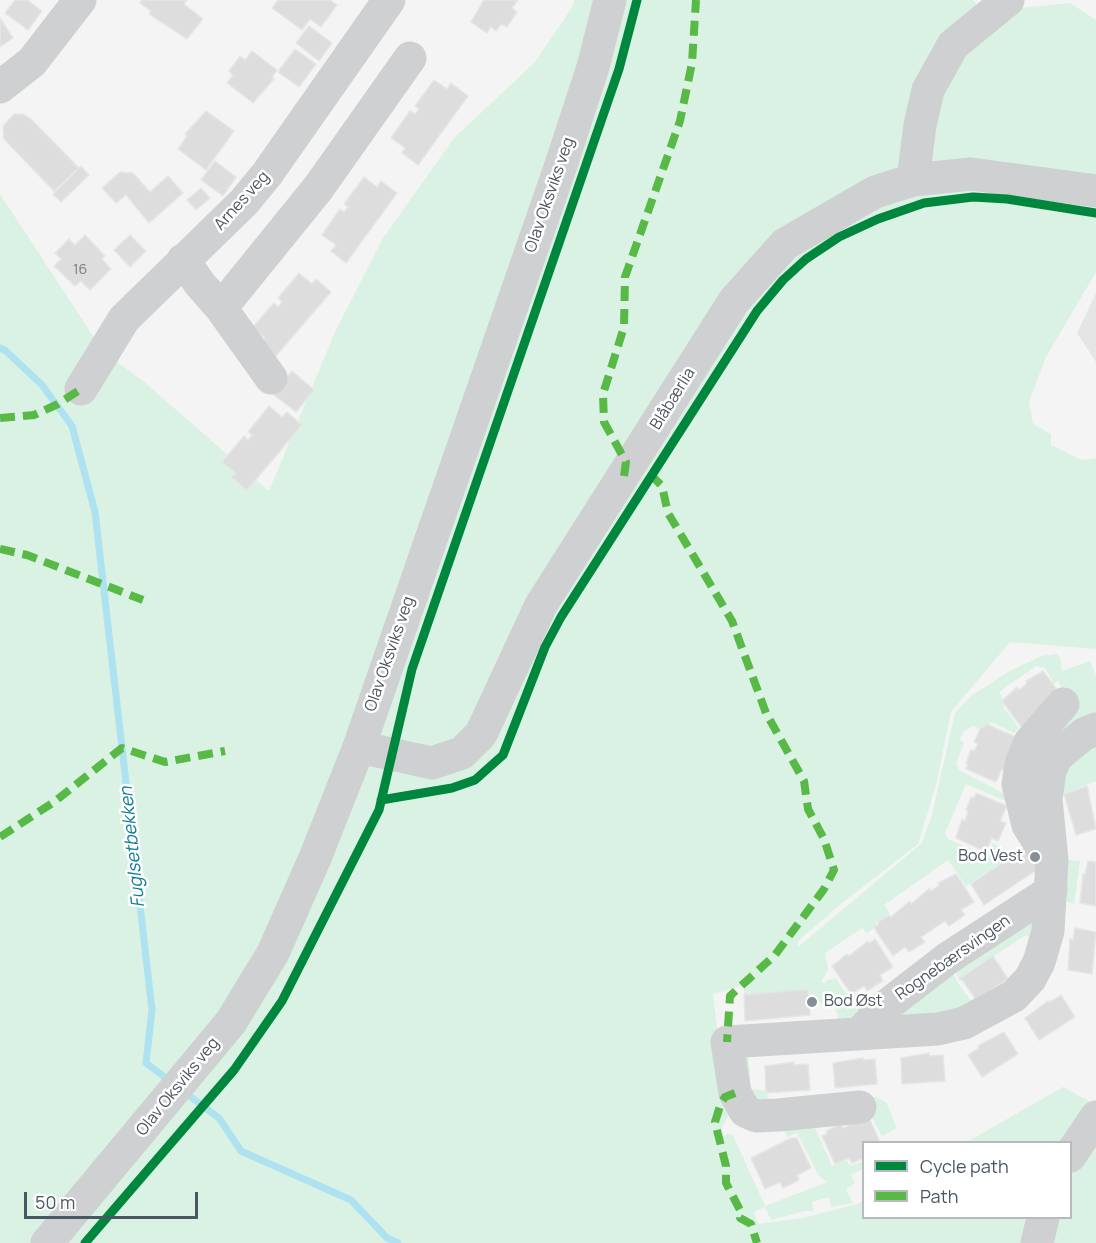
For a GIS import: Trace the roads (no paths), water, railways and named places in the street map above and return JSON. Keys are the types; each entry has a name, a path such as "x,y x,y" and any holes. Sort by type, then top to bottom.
{"street":[{"path":"0,87 32,62 80,0"},
{"name":"Arnes veg","path":"81,389 124,319 244,202 267,174 389,0"},
{"name":"Olav Oksviks veg","path":"47,1243 231,1022 273,953 315,858 359,747 562,162 593,67 610,0"},
{"path":"913,180 920,125 928,90 952,45 1008,0"},
{"path":"221,308 319,186 410,58"},
{"name":"Blåbærlia","path":"359,747 432,763 462,753 481,734 541,605 734,302 785,244 875,192 913,180 970,174 1096,191"},
{"path":"183,260 271,378"},
{"path":"1052,875 1028,825 1018,784 1021,764 1030,742 1064,704"},
{"path":"860,1107 756,1116 745,1111 735,1093 728,1042 861,1032 911,1032 956,1025 989,1012 1014,996 1030,979 1039,962 1048,931 1052,875 1046,799 1050,771 1056,757 1084,734 1096,729"},
{"name":"Rognebærsvingen","path":"861,1032 882,1009 1052,875"},
{"path":"1072,1154 1096,1117"},
{"path":"1036,1243 1043,1219"}],"waterway":[{"name":"Fuglsetbekken","path":"0,348 42,385 72,426 95,512 152,1010 146,1063 170,1081"},
{"name":"Fuglsetbekken","path":"184,1092 219,1118 241,1151 351,1200 387,1238 398,1243"}],"place":[{"name":"Bod Vest","path":"1035,857"},
{"name":"Bod Øst","path":"812,1002"}]}
